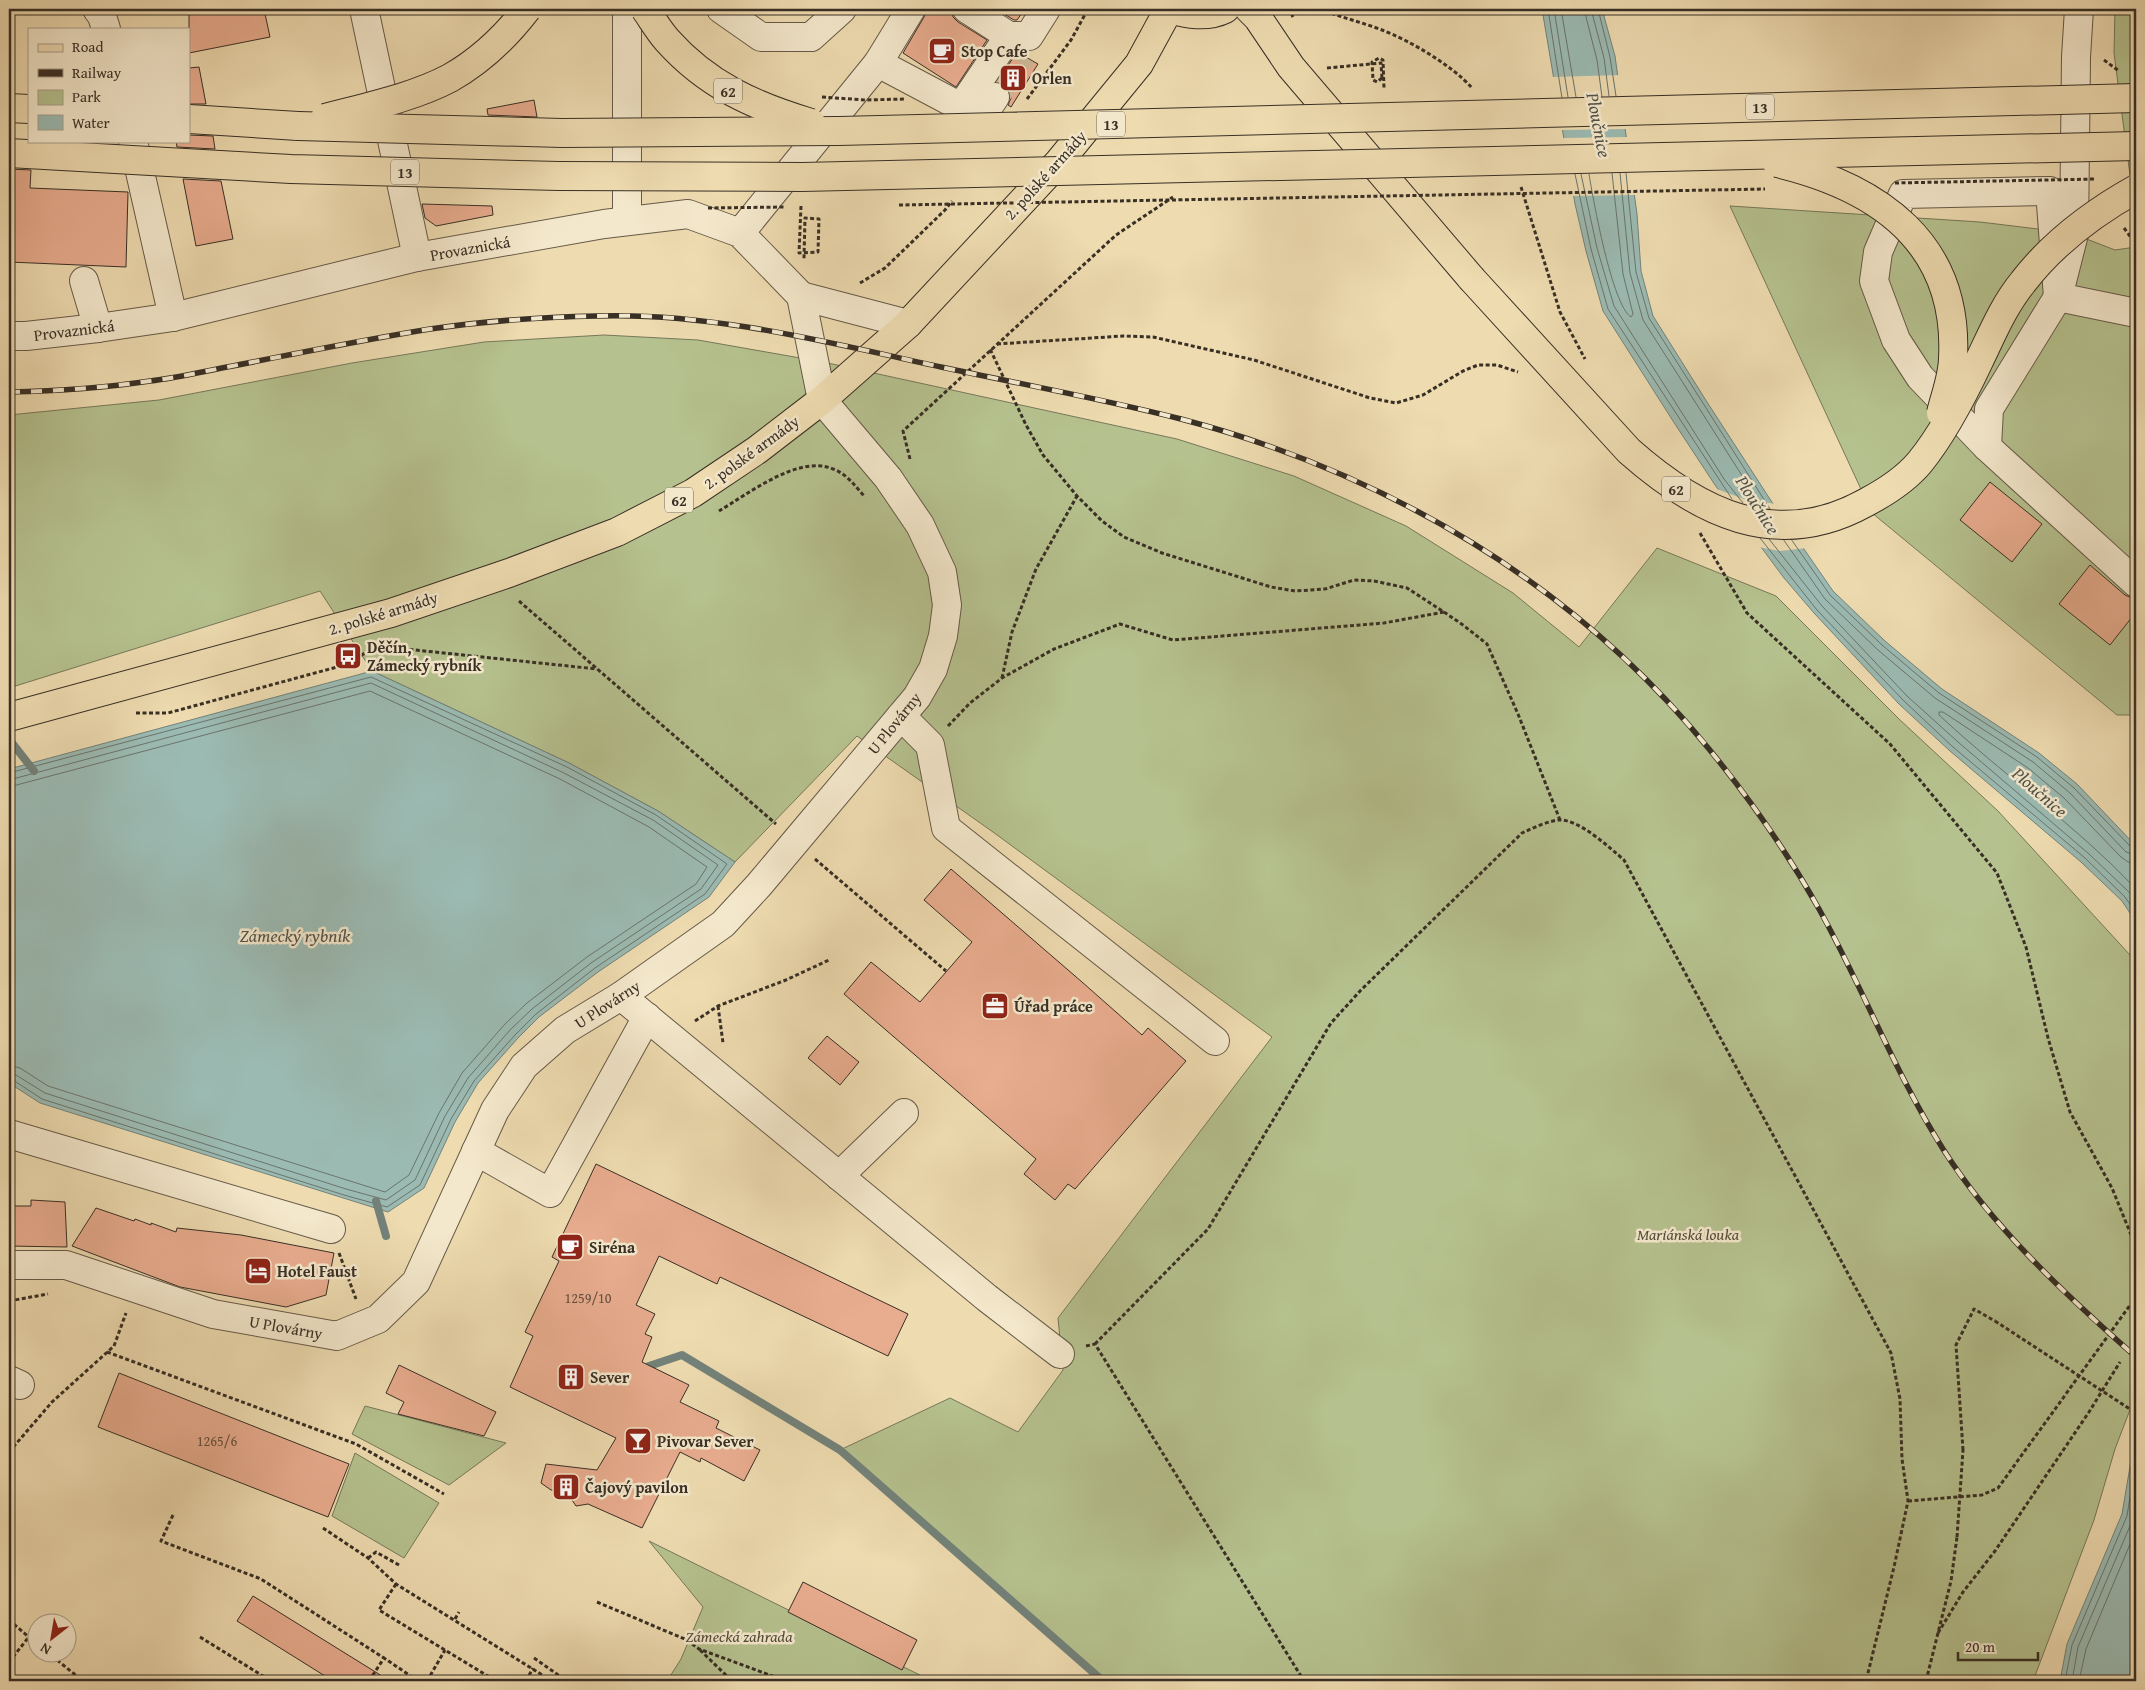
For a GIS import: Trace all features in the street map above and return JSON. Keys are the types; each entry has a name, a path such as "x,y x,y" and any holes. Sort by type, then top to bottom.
{"main road":[{"path":"298,126 415,93 450,78 512,30 528,9"},
{"name":"62","path":"645,9 666,39 688,62 721,87 776,113 839,131"},
{"name":"62","path":"1169,9 1193,15 1218,12 1225,9"},
{"name":"2. polské armády","path":"12,716 391,613 509,573 617,532 694,493 757,450 822,400 908,324 1058,163 1139,64 1169,9"},
{"path":"1249,9 1258,18 1290,67 1319,100"},
{"name":"13","path":"190,119 298,126 562,133 839,131 2136,98"},
{"name":"62","path":"1319,100 1471,278 1636,457 1655,474 1684,495 1742,520 1778,524 1809,523 1834,517 1882,494 1919,463 1934,442 1970,380 2000,316 2022,283 2045,256 2080,225 2132,192"},
{"path":"9,108 28,109"},
{"name":"13","path":"9,153 291,169 559,176 802,177 2136,146"},
{"path":"1703,156 1736,156 1767,160 1828,178 1872,200 1899,220 1915,238 1937,267 1947,295 1953,322 1953,360 1934,442"}],"street":[{"path":"97,9 102,16 106,28"},
{"path":"364,9 417,257"},
{"path":"627,9 627,221"},
{"path":"721,9 762,37 811,37 842,9"},
{"path":"740,233 878,63 911,9"},
{"path":"967,9 1020,42"},
{"path":"961,107 1020,42 1046,9"},
{"path":"1987,447 1989,409 2058,297 2074,234 2076,57 2079,9"},
{"path":"878,63 961,107 983,115 995,97"},
{"path":"133,142 173,317"},
{"path":"2058,297 2050,191 1903,194 1878,252 1874,280 1896,340 1920,377 1987,447 2136,583"},
{"name":"Provaznická","path":"9,336 26,336 98,328 173,317 417,257 627,221 688,214 740,233 801,296"},
{"path":"84,281 98,328"},
{"path":"822,400 801,296 908,324"},
{"path":"2058,297 2136,313"},
{"name":"U Plovárny","path":"9,1265 66,1265 213,1314 337,1336 378,1319 416,1282 495,1110 524,1066 565,1030 621,996 724,924 918,697 933,669 943,636 947,605 942,572 920,524 888,478 822,400"},
{"path":"901,716 930,745 946,828 1215,1041"},
{"path":"621,996 987,1298 1060,1354"},
{"path":"476,1151 550,1193 647,1017"},
{"path":"839,1176 904,1114"},
{"path":"9,1134 331,1229"}],"path":[{"path":"1320,9 1392,34 1439,60 1463,77 1474,88 1464,86"},
{"path":"1319,100 1337,89 1324,68 1381,63 1382,78 1378,82 1373,80 1372,62 1379,58 1383,60 1384,65 1384,88"},
{"path":"2111,72 2121,72"},
{"path":"1374,88 1394,88"},
{"path":"816,96 865,100 915,99"},
{"path":"1025,97 1035,96"},
{"path":"1518,178 1531,213 1560,312 1589,366"},
{"path":"1872,200 1882,183 2117,179 2132,192"},
{"path":"891,205 1770,189"},
{"path":"910,463 903,431 1116,235 1181,192"},
{"path":"801,206 799,252 808,252 818,252 819,219 804,218 804,226 804,234 804,242 804,250 804,258"},
{"path":"708,208 811,206"},
{"path":"2120,221 2132,239 2136,241"},
{"path":"996,344 1123,336 1152,337 1254,360 1370,398 1396,403 1423,395 1463,371 1478,365 1497,365 1522,373"},
{"path":"990,350 1026,425 1043,454 1077,496 1102,521 1124,537 1162,553 1271,587 1296,591 1325,589 1354,580 1374,581 1407,588 1464,625 1487,644 1518,714 1560,820"},
{"path":"1002,678 1012,632 1036,569 1077,496"},
{"path":"1698,530 1747,613 1890,744 1997,873 2026,947 2048,1038 2070,1112 2112,1188 2136,1246"},
{"path":"510,603 519,601 776,825"},
{"path":"930,745 970,703 1002,678 1054,649 1120,624 1173,640 1384,623 1444,612"},
{"path":"128,712 168,713 348,664 384,640"},
{"path":"374,646 598,670"},
{"path":"1060,1354 1095,1344 1208,1229 1331,1023 1361,990 1522,834 1538,825 1560,820 1595,834 1624,860 1891,1353 1900,1398 1902,1459 1908,1501 1866,1681"},
{"path":"811,856 946,971"},
{"path":"695,1020 718,1006 786,980 829,960"},
{"path":"718,1006 723,1043"},
{"path":"331,1229 354,1295"},
{"path":"9,1452 52,1402 114,1346 135,1288"},
{"path":"1908,1501 1982,1495 1998,1488 2136,1297"},
{"path":"1926,1681 1951,1581 1957,1537 1963,1450 1956,1345 1974,1309 2136,1413"},
{"path":"2133,1334 2136,1326"},
{"path":"1095,1344 1304,1681"},
{"path":"107,1352 356,1444 444,1494"},
{"path":"1938,1633 1963,1592 1995,1551 2089,1412 2120,1362"},
{"path":"173,1515 161,1541 261,1579 418,1681"},
{"path":"323,1528 368,1558 396,1584 552,1681"},
{"path":"368,1558 376,1552 399,1565"},
{"path":"396,1584 379,1610 496,1681"},
{"path":"598,1602 687,1640 732,1681"},
{"path":"455,1619 460,1612"},
{"path":"9,1620 28,1638 9,1662"},
{"path":"200,1637 271,1681"},
{"path":"699,1649 786,1681"},
{"path":"427,1681 445,1650"},
{"path":"369,1681 384,1658"},
{"path":"534,1658 567,1681"},
{"path":"59,1662 82,1681"},
{"path":"526,1681 533,1668"}],"green space":[{"path":"2115,9 2136,9 2136,221 2114,53"},
{"path":"1730,206 1980,222 2071,233 2115,250 2136,247 2136,715 2117,715 1872,513"},
{"name":"Mariánská louka","path":"604,335 698,340 823,362 1177,439 1294,476 1406,526 1513,593 1579,647 1657,548 1776,596 1899,719 1998,811 2130,955 2136,971 2136,1394 2115,1449 2094,1520 2033,1681 1103,1681 840,1450 950,1398 1018,1432 1063,1370 1058,1318 1272,1037 993,832 857,736 735,862 658,811 569,763 372,671 320,591 9,688 9,415 159,400 352,363 484,342"},
{"path":"365,1406 506,1443 449,1485 352,1434"},
{"path":"355,1453 439,1503 404,1558 332,1516"},
{"name":"Zámecká zahrada","path":"649,1541 932,1681 667,1681 681,1659 703,1607"}],"water":[{"name":"Ploučnice","path":"1542,9 1602,9 1615,56 1637,214 1641,271 1653,316 1779,513 1833,591 1885,641 1942,689 2039,753 2077,784 2136,846 2136,922 2122,901 2081,862 1950,751 1899,704 1814,613 1784,578 1715,485 1673,421 1603,311 1575,204"},
{"name":"Zámecký rybník","path":"372,671 569,763 658,811 735,862 709,897 598,972 539,1017 518,1038 478,1083 455,1122 424,1188 388,1212 40,1103 9,1083 9,769"},
{"path":"2136,1444 2136,1661 2127,1681 2060,1681 2067,1644 2122,1514 2132,1455"}],"pier":[{"path":"1620,75 1628,129 1560,130 1551,77"},
{"path":"1629,137 1636,195 1571,196 1561,138"},
{"path":"1714,488 1744,499 1776,504 1807,548 1780,551 1758,547"}],"building":[{"path":"189,9 264,9 270,37 190,53"},
{"name":"Stop Cafe","path":"927,9 951,9 953,17 958,22 987,40 956,87 903,53"},
{"path":"996,9 1025,9 1017,20 1014,20"},
{"name":"Orlen","path":"1017,52 1038,64 1011,107 1008,105 1011,98 1009,90 1004,84 997,82"},
{"path":"199,67 206,104 190,104 190,68"},
{"path":"534,100 537,117 488,115 487,109"},
{"path":"190,135 213,136 215,149 177,147 176,142 190,142"},
{"path":"9,169 31,170 30,188 128,192 126,267 9,262"},
{"path":"183,179 221,181 233,239 196,246"},
{"path":"422,204 492,206 493,215 436,226 425,218"},
{"path":"1990,482 2042,524 2012,562 1960,520"},
{"path":"2090,565 2125,595 2136,600 2136,612 2110,645 2059,604"},
{"path":"951,869 1142,1035 1148,1028 1186,1061 1075,1189 1068,1184 1055,1200 1024,1174 1036,1159 844,994 871,962 920,1002 972,942 924,900"},
{"path":"827,1036 859,1062 840,1085 808,1058"},
{"path":"596,1164 908,1314 888,1356 720,1277 717,1284 659,1256 636,1305 655,1314 645,1334 652,1337 642,1362 689,1385 680,1402 719,1421 716,1428 760,1450 744,1481 701,1458 700,1462 680,1452 642,1528 588,1504 576,1506 566,1491 551,1490 541,1483 546,1464 597,1470 616,1438 510,1387 533,1336 525,1332 559,1261 552,1257"},
{"path":"31,1200 65,1202 67,1247 9,1246 9,1206 31,1206"},
{"path":"96,1208 134,1221 135,1219 151,1225 151,1223 176,1232 177,1228 241,1235 334,1253 326,1295 286,1307 180,1287 72,1246"},
{"path":"399,1365 496,1412 484,1436 398,1414 404,1402 386,1393"},
{"path":"119,1373 349,1464 328,1517 98,1427"},
{"path":"803,1582 917,1640 902,1670 788,1612"},
{"path":"253,1596 390,1681 333,1681 237,1621"}],"waterway":[{"path":"9,739 34,771"},
{"path":"376,1201 386,1236"},
{"path":"640,1369 682,1355 840,1450 1103,1681"}],"tunnel":[{"path":"995,97 1022,55"}],"railway":[{"path":"9,392 80,389 160,380 354,342 451,326 534,318 640,316 727,324 814,339 1121,405 1181,419 1257,442 1331,470 1403,504 1472,542 1537,586 1599,635 1656,690 1724,768 1767,826 1794,867 1835,939 1910,1091 1943,1149 1963,1178 2032,1260 2136,1357"}],"place":[{"name":"Stop Cafe","path":"942,51"},
{"name":"Orlen","path":"1013,78"},
{"name":"Děčín, Zámecký rybník","path":"348,656"},
{"name":"Úřad práce","path":"995,1006"},
{"name":"Siréna","path":"570,1247"},
{"name":"Hotel Faust","path":"258,1271"},
{"name":"Sever","path":"571,1377"},
{"name":"Pivovar Sever","path":"638,1441"},
{"name":"Čajový pavilon","path":"566,1487"}]}
